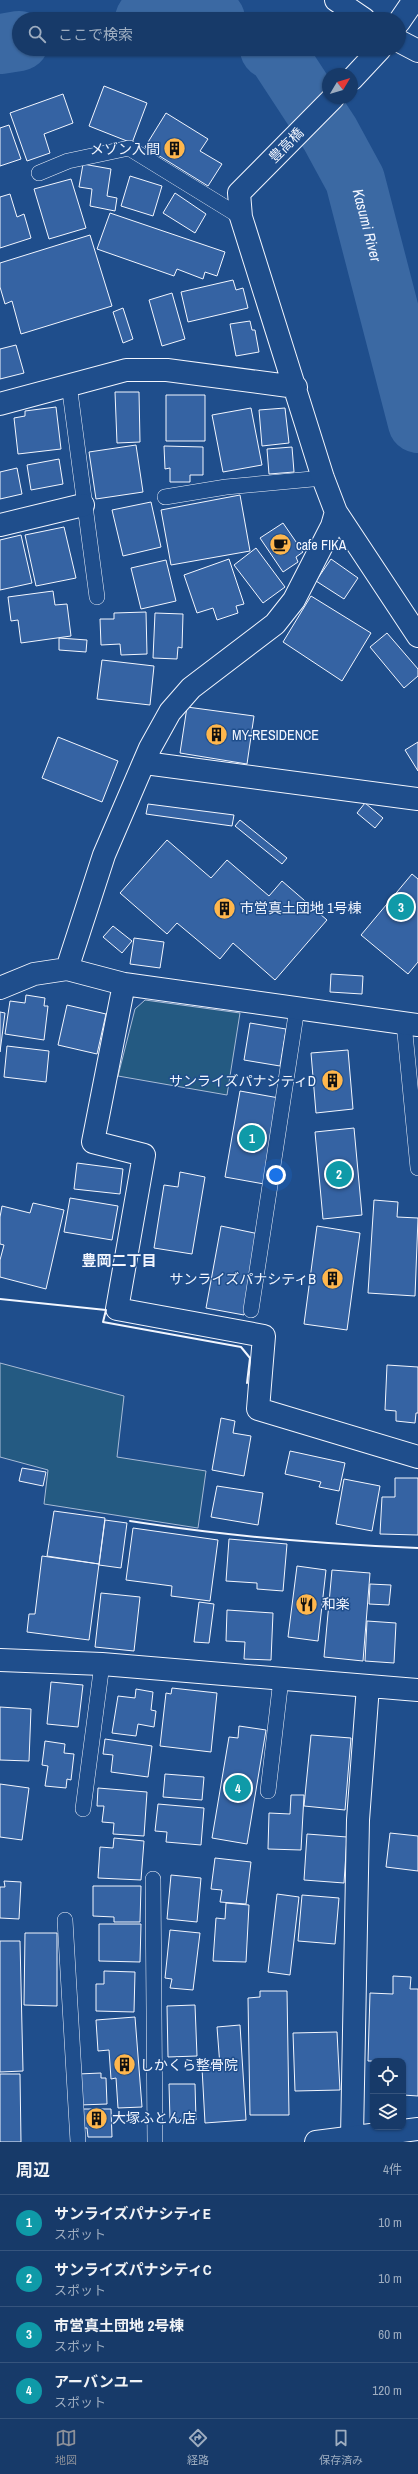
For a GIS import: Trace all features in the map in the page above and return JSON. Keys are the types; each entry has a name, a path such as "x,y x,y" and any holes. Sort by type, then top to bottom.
{"street":[{"path":"336,0 354,12"},
{"path":"406,12 414,0"},
{"path":"406,45 418,51"},
{"path":"358,73 374,56"},
{"name":"豊高橋","path":"241,217 239,192 327,104"},
{"path":"241,217 296,387 323,478 336,512 418,636"},
{"path":"0,404 69,384 126,370 167,370 296,387"},
{"path":"0,525 83,505"},
{"path":"67,969 104,855 145,763 150,748 170,712 191,688 275,624 294,600 332,526 336,512"},
{"path":"145,763 418,799"},
{"path":"0,988 34,974 67,969 124,984 411,1024"},
{"path":"124,984 93,1142 144,1155 117,1309 264,1336 258,1409 418,1457"},
{"path":"0,1660 102,1664 418,1690"},
{"path":"352,2137 358,1820 368,1686"},
{"path":"316,2142 418,2129"}],"lane":[{"path":"39,173 68,161 129,148 241,217"},
{"path":"69,384 83,505 97,596"},
{"path":"165,497 226,487 323,478"},
{"path":"251,1310 297,1008"},
{"path":"411,1024 418,1168"},
{"path":"83,1809 102,1664"},
{"path":"268,1792 280,1679"},
{"path":"153,1878 155,2142"},
{"path":"66,1920 78,2142"}],"shaded area":[{"path":"145,1000 240,1013 227,1095 118,1076 135,1009"},
{"path":"0,1363 124,1396 117,1457 206,1471 198,1528 44,1504 48,1470 0,1457"}],"building":[{"path":"104,86 147,103 132,143 89,126"},
{"path":"63,94 73,123 44,134 50,153 27,161 10,113"},
{"name":"メゾン入間","path":"166,113 208,139 200,151 222,164 208,186 145,147"},
{"path":"9,125 21,159 0,166 0,128"},
{"path":"83,164 111,169 107,196 117,198 115,211 90,206 92,189 79,187"},
{"path":"130,176 162,186 153,216 121,206"},
{"path":"71,179 86,228 49,239 34,189"},
{"path":"175,193 206,214 195,233 163,213"},
{"path":"10,194 17,217 24,214 31,238 0,248 0,197"},
{"path":"110,213 225,252 217,276 205,272 203,279 177,269 174,276 97,249"},
{"path":"90,235 112,306 21,334 12,301 5,304 0,287 0,263"},
{"path":"233,280 236,290 243,288 248,308 188,322 181,292"},
{"path":"172,293 185,339 162,346 149,300"},
{"path":"123,308 133,339 123,343 113,312"},
{"path":"250,321 252,330 255,330 259,352 236,356 230,324"},
{"path":"16,345 24,373 0,379 0,349"},
{"path":"115,392 139,392 140,442 117,443"},
{"path":"166,395 205,395 205,441 166,441"},
{"path":"56,407 61,449 18,454 14,418 25,416 25,411"},
{"path":"251,408 262,465 223,472 212,415"},
{"path":"285,408 289,443 262,446 259,410"},
{"path":"136,445 143,492 96,499 89,452"},
{"path":"164,446 203,447 203,475 190,475 190,482 170,482 170,468 165,469"},
{"path":"292,447 294,472 269,474 267,449"},
{"path":"59,459 63,484 31,490 27,465"},
{"path":"17,468 22,494 0,499 0,472"},
{"path":"240,495 250,551 171,565 161,510"},
{"path":"151,502 161,547 123,556 112,510"},
{"name":"cafe FIKA","path":"283,523 303,552 296,557 298,562 283,572 260,538"},
{"path":"64,527 76,578 36,586 25,535"},
{"path":"21,535 32,583 0,590 0,540"},
{"path":"256,548 285,587 263,603 234,565"},
{"path":"229,559 244,604 236,606 238,613 217,620 213,608 197,613 184,575"},
{"path":"331,559 358,578 344,599 316,581"},
{"path":"166,560 176,601 141,609 131,568"},
{"path":"53,591 55,605 67,604 71,636 21,643 18,620 11,621 8,597"},
{"path":"311,596 371,633 342,681 283,642"},
{"path":"146,612 147,654 121,655 120,644 101,645 100,619 114,619 114,613"},
{"path":"155,613 183,614 182,648 178,647 177,659 153,658"},
{"path":"387,633 418,669 418,676 404,688 370,647"},
{"path":"59,638 87,640 86,652 59,650"},
{"path":"102,660 154,666 150,705 97,699"},
{"name":"MY-RESIDENCE","path":"187,707 254,716 247,764 180,753"},
{"path":"58,737 118,761 102,802 42,778"},
{"path":"418,742 418,771 405,750"},
{"path":"365,803 383,818 375,828 357,813"},
{"path":"148,804 234,815 232,826 146,814"},
{"path":"240,820 287,858 282,864 235,826"},
{"name":"市営真土団地 1号棟","path":"167,840 211,878 227,860 269,896 282,881 327,920 275,980 233,943 220,959 177,923 167,934 120,893"},
{"path":"412,874 418,879 418,962 408,974 361,935"},
{"path":"113,926 132,941 122,953 103,937"},
{"path":"134,938 164,942 160,968 130,964"},
{"path":"331,974 363,976 362,994 330,992"},
{"path":"26,995 45,998 44,1006 48,1006 44,1040 5,1034 10,1001 25,1003"},
{"path":"67,1005 106,1014 97,1054 58,1045"},
{"path":"0,1012 5,1013 0,1052"},
{"path":"250,1023 286,1029 280,1066 244,1060"},
{"path":"7,1046 49,1051 46,1082 4,1077"},
{"name":"サンライズパナシティD","path":"348,1050 353,1109 316,1113 311,1053"},
{"path":"240,1091 279,1098 264,1184 225,1177"},
{"path":"354,1128 362,1215 323,1219 315,1132"},
{"path":"77,1163 123,1169 120,1194 74,1189"},
{"path":"180,1172 205,1177 192,1254 154,1248 164,1185 178,1187"},
{"path":"70,1198 118,1206 112,1240 64,1232"},
{"path":"374,1200 398,1202 397,1217 418,1218 415,1296 368,1293"},
{"path":"33,1203 64,1210 46,1289 0,1277 0,1260 4,1245 0,1244 0,1217 2,1206 30,1213"},
{"path":"221,1226 259,1234 244,1315 206,1308"},
{"name":"サンライズパナシティB","path":"317,1226 360,1233 347,1330 304,1324"},
{"path":"387,1365 418,1367 418,1413 416,1413 415,1423 396,1421 396,1411 385,1410"},
{"path":"221,1418 235,1421 233,1433 251,1436 244,1476 212,1470"},
{"path":"290,1451 345,1463 339,1491 319,1487 321,1482 285,1474"},
{"path":"22,1468 46,1472 43,1486 19,1481"},
{"path":"395,1478 418,1478 418,1535 380,1534 382,1497 395,1497"},
{"path":"344,1479 380,1486 372,1531 336,1524"},
{"path":"217,1486 263,1493 258,1525 211,1517"},
{"path":"54,1511 105,1518 99,1564 47,1556"},
{"path":"105,1520 127,1523 121,1568 99,1565"},
{"path":"133,1528 218,1540 210,1601 171,1596 172,1586 126,1580"},
{"path":"229,1539 287,1544 283,1591 257,1589 257,1583 226,1581"},
{"path":"42,1556 99,1564 89,1640 27,1632 29,1614 35,1614"},
{"name":"和楽","path":"297,1566 326,1570 318,1641 288,1637"},
{"path":"332,1570 370,1573 363,1661 324,1657"},
{"path":"370,1584 391,1585 389,1605 369,1604"},
{"path":"101,1593 140,1597 134,1651 95,1647"},
{"path":"199,1602 214,1604 209,1643 194,1642"},
{"path":"227,1610 273,1613 271,1660 244,1659 245,1642 226,1641"},
{"path":"367,1621 396,1623 394,1663 365,1661"},
{"path":"51,1682 83,1685 78,1727 47,1724"},
{"path":"172,1688 217,1693 211,1752 160,1746 166,1693 171,1694"},
{"path":"136,1689 153,1692 151,1710 156,1711 154,1727 138,1724 136,1736 112,1733 118,1696 135,1698"},
{"path":"0,1707 31,1709 29,1761 0,1760"},
{"path":"239,1726 266,1730 247,1844 212,1838 229,1737 238,1738"},
{"path":"311,1735 351,1738 345,1810 304,1806"},
{"path":"105,1739 152,1746 148,1777 111,1772 113,1755 103,1754"},
{"path":"45,1741 65,1744 64,1753 74,1754 71,1780 67,1779 66,1788 45,1786 48,1766 42,1765"},
{"path":"165,1774 204,1777 202,1800 163,1797"},
{"path":"0,1784 29,1788 22,1840 0,1837"},
{"path":"98,1788 147,1792 144,1836 113,1834 114,1823 102,1822 104,1806 97,1806"},
{"path":"291,1795 304,1795 301,1850 268,1849 269,1813 290,1814"},
{"path":"158,1804 204,1808 201,1845 166,1842 167,1832 155,1831"},
{"path":"390,1833 418,1836 418,1871 386,1867"},
{"path":"307,1834 347,1837 344,1883 304,1880"},
{"path":"114,1838 144,1841 141,1880 98,1878 100,1847 113,1848"},
{"path":"215,1858 251,1862 246,1904 220,1902 222,1890 211,1889"},
{"path":"171,1875 201,1878 197,1922 167,1919"},
{"path":"4,1881 21,1882 19,1919 0,1918 0,1887 5,1887"},
{"path":"93,1886 141,1886 140,1922 114,1922 114,1917 93,1916"},
{"path":"277,1894 299,1897 290,1975 268,1972"},
{"path":"302,1895 339,1898 335,1944 298,1941"},
{"path":"226,1903 249,1905 246,1962 213,1961 216,1918 225,1919"},
{"path":"99,1924 141,1924 140,1962 99,1961"},
{"path":"170,1930 200,1933 193,1990 170,1988 172,1979 165,1978"},
{"path":"25,1933 57,1933 57,2006 24,2005"},
{"path":"0,1941 20,1941 23,2071 0,2072"},
{"path":"104,1971 135,1972 134,2012 96,2011 96,1984 104,1984"},
{"path":"393,1976 411,1977 410,1989 418,1989 418,2096 406,2095 406,2058 370,2058 370,2061 368,2061 370,1993 393,1994"},
{"path":"260,1991 287,1991 289,2115 250,2115 248,1998 260,1997"},
{"path":"195,2005 197,2056 168,2057 167,2006"},
{"name":"しかくら整骨院","path":"135,2017 142,2107 118,2108 116,2078 111,2079 109,2050 98,2051 96,2020"},
{"path":"240,2025 246,2120 205,2123 202,2068 220,2066 217,2027"},
{"path":"337,2032 340,2090 295,2091 293,2033"},
{"path":"101,2073 101,2078 106,2078 107,2104 80,2105 78,2074"},
{"path":"0,2074 20,2074 21,2142 0,2142"},
{"path":"169,2084 195,2084 196,2120 170,2120"},
{"name":"大塚ふとん店","path":"80,2109 111,2109 112,2137 88,2137 87,2128 80,2128"}],"waterway":[{"name":"Kasumi River","path":"0,44 12,42"},
{"name":"Kasumi River","path":"279,56 330,134 355,180 418,423"}],"wall":[{"path":"0,1299 106,1310 103,1322 241,1347 250,1358 247,1383"},
{"path":"130,1521 274,1539 418,1548"}],"place":[{"name":"メゾン入間","path":"175,149"},
{"name":"cafe FIKA","path":"281,545"},
{"name":"MY-RESIDENCE","path":"217,735"},
{"name":"市営真土団地 2号棟","path":"401,907"},
{"name":"市営真土団地 1号棟","path":"225,908"},
{"name":"サンライズパナシティD","path":"332,1081"},
{"name":"サンライズパナシティE","path":"252,1138"},
{"name":"サンライズパナシティC","path":"339,1174"},
{"name":"サンライズパナシティB","path":"332,1279"},
{"name":"和楽","path":"307,1604"},
{"name":"アーバンユー","path":"238,1788"},
{"name":"しかくら整骨院","path":"125,2065"},
{"name":"大塚ふとん店","path":"96,2118"}],"district":[{"name":"豊岡二丁目","path":"119,1261"}]}
